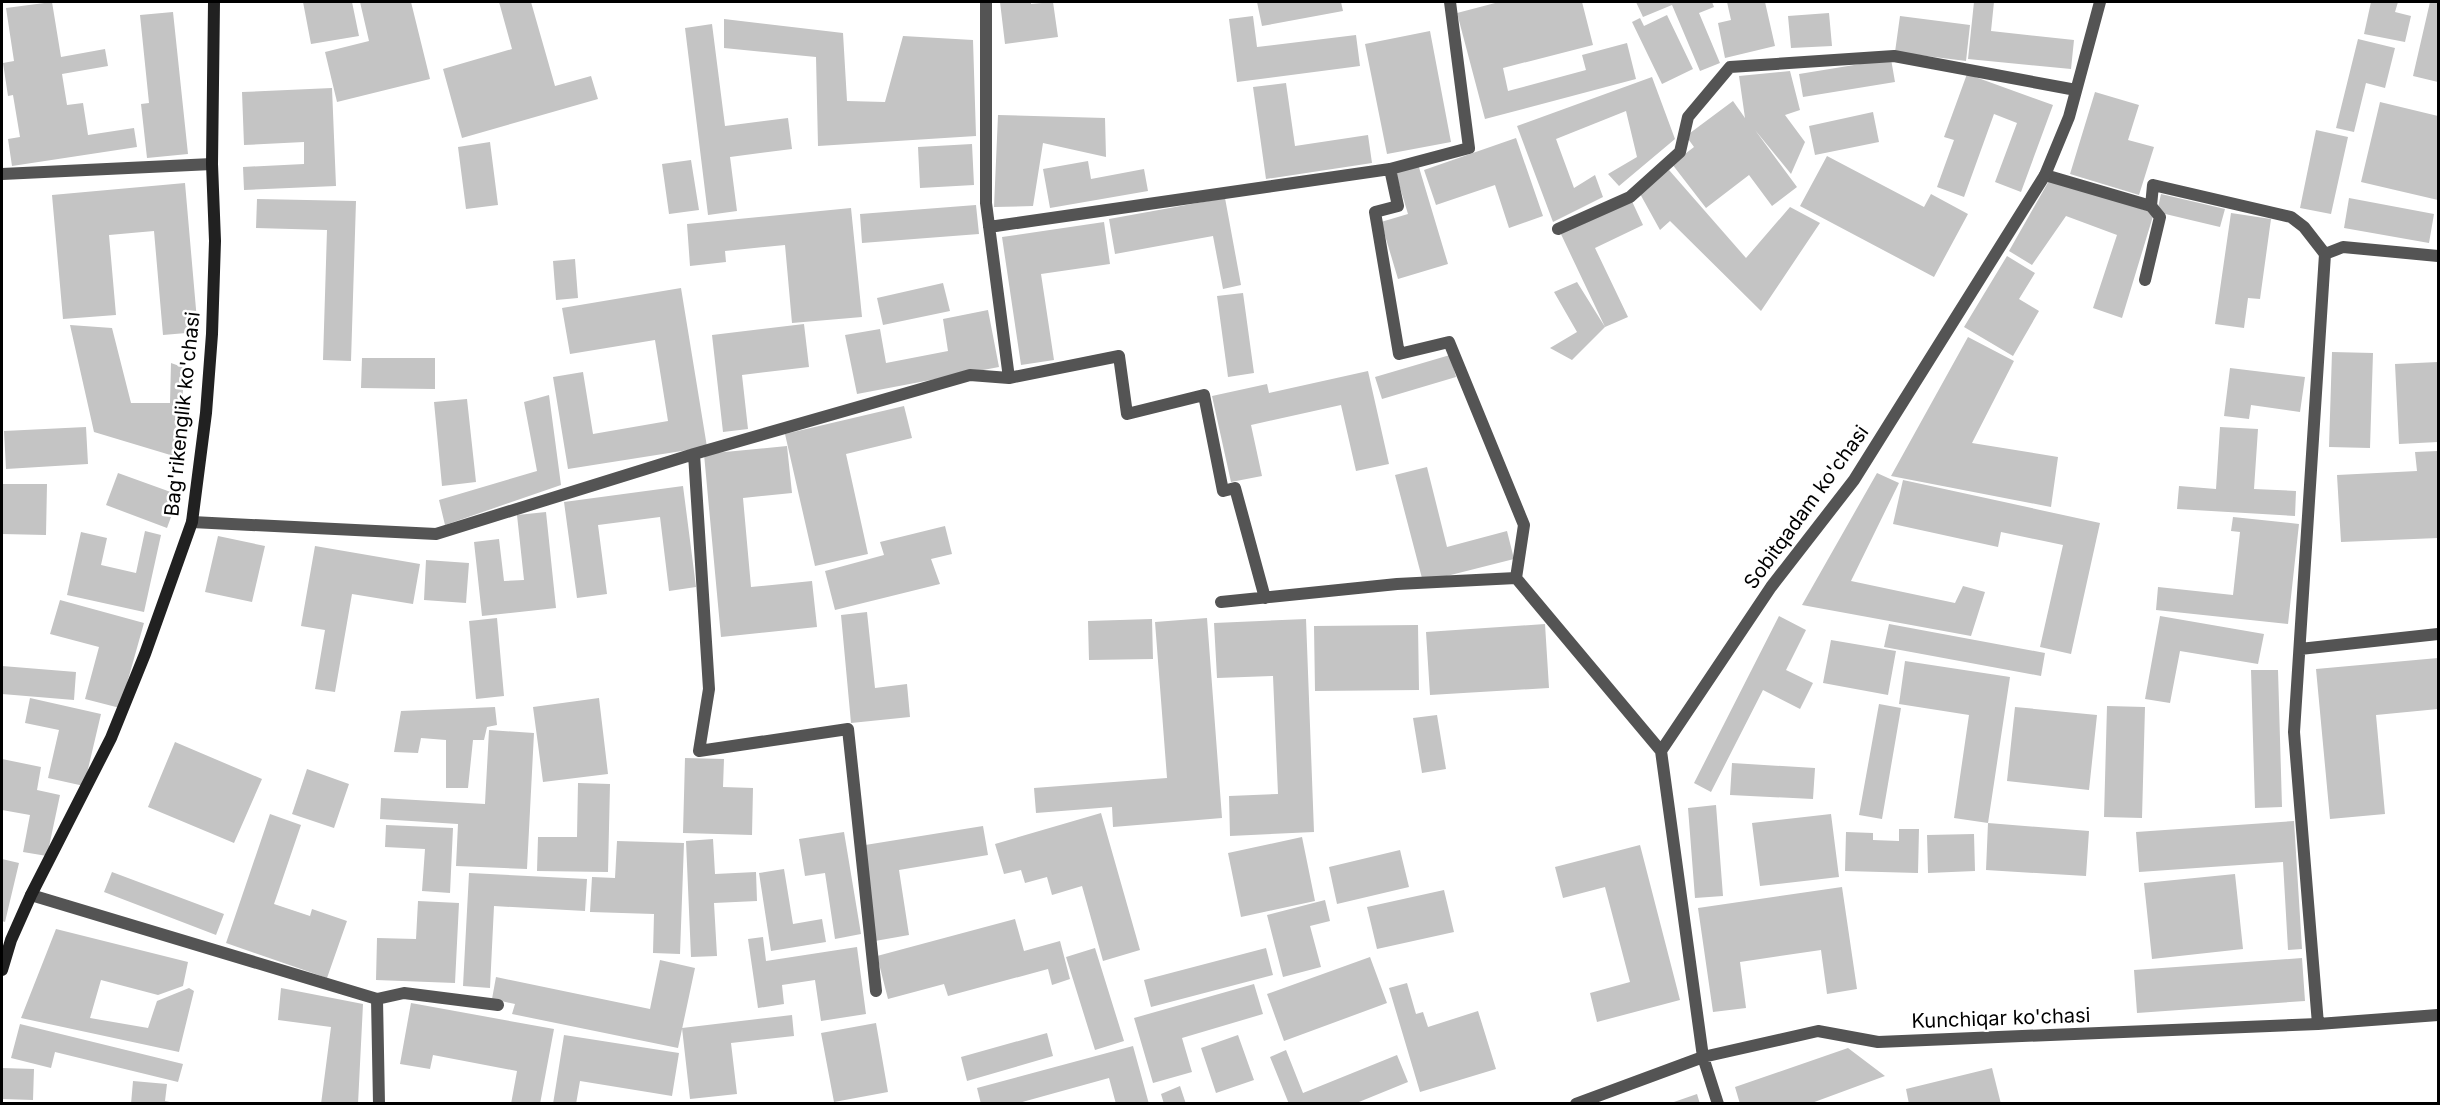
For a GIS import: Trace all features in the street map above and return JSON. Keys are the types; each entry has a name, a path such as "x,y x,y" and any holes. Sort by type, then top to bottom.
{"main road":[{"name":"Bag'rikenglik ko'chasi","path":"2,970 11,940 31,895 111,738 146,654 192,522 206,413 212,334 215,241 212,164 214,2"}],"street":[{"path":"986,2 986,203 1009,378"},
{"path":"989,227 1375,172 1469,148 1450,2"},
{"name":"Sobitqadam ko'chasi","path":"1661,751 1771,587 1854,480 2045,176 2069,117 2100,2"},
{"path":"1558,229 1630,197 1680,152 1688,117 1730,67 1894,56 2076,90"},
{"path":"2,174 212,164"},
{"path":"1390,169 1398,206 1375,212 1399,354 1449,342 1524,525 1516,579 1661,751 1703,1057 1718,1104"},
{"path":"2045,176 2151,206 2160,217 2145,280"},
{"path":"2151,206 2153,185 2291,217 2304,227 2325,254 2294,732 2318,1024"},
{"path":"2325,254 2343,247 2439,256"},
{"path":"192,522 436,534 694,454 970,375 1009,378 1119,356 1127,414 1204,395 1223,491 1235,488 1265,598"},
{"path":"694,454 709,689 699,751 848,729 876,991"},
{"path":"1221,602 1397,584 1516,579"},
{"path":"2300,649 2439,634"},
{"path":"31,895 377,999 404,993 498,1005"},
{"path":"377,999 380,1104"},
{"name":"Kunchiqar ko'chasi","path":"1576,1104 1703,1057 1818,1031 1878,1042 2318,1024 2439,1015"}],"building":[{"path":"52,2 61,57 105,49 108,66 62,74 67,105 83,103 88,135 134,128 137,147 12,166 8,139 20,137 13,95 8,96 3,63 14,61 6,8"},
{"path":"303,2 352,2 359,36 311,44"},
{"path":"360,2 411,2 430,79 337,102 325,52 369,41"},
{"path":"499,2 531,2 555,86 591,76 598,99 462,138 443,69 512,49"},
{"path":"1000,2 1031,2 1031,4 1053,2 1058,37 1005,44"},
{"path":"1257,2 1341,2 1343,11 1262,26"},
{"path":"1499,2 1582,2 1593,45 1503,68 1508,91 1586,70 1582,55 1627,43 1636,79 1485,119 1457,13"},
{"path":"1636,2 1712,2 1714,7 1699,13 1720,63 1700,71 1672,5 1643,17"},
{"path":"1727,2 1765,2 1775,46 1725,58 1718,23 1731,20"},
{"path":"1974,2 1994,2 1991,31 2074,40 2071,69 1968,59"},
{"path":"2371,2 2398,2 2395,12 2411,16 2405,42 2364,34"},
{"path":"2430,2 2438,2 2438,82 2413,76"},
{"path":"173,12 188,154 147,158 141,104 149,103 140,15"},
{"path":"1829,13 1832,46 1791,48 1788,16"},
{"path":"1667,15 1693,69 1662,84 1632,22 1640,18 1644,26"},
{"path":"1253,16 1257,47 1356,35 1360,66 1237,82 1229,19"},
{"path":"1900,16 1970,25 1966,61 1895,52"},
{"path":"724,19 843,33 847,101 885,102 903,36 973,40 976,136 818,146 816,57 724,48"},
{"path":"712,24 725,126 788,118 792,149 730,157 737,211 708,215 685,28"},
{"path":"1430,31 1451,142 1387,154 1365,44"},
{"path":"2358,39 2395,48 2385,88 2366,83 2354,132 2336,128"},
{"path":"1891,59 1895,82 1803,97 1799,74"},
{"path":"1790,71 1800,110 1785,115 1805,142 1791,174 1755,130 1797,187 1772,206 1749,175 1706,208 1672,164 1694,147 1686,136 1733,101 1745,118 1739,76"},
{"path":"1967,74 2053,105 2021,192 1995,182 2017,123 1994,114 1964,197 1937,187 1954,140 1944,137"},
{"path":"1652,77 1675,139 1619,186 1608,174 1637,157 1626,111 1556,139 1574,188 1595,175 1603,197 1553,222 1517,126"},
{"path":"1286,83 1295,146 1368,135 1372,163 1266,179 1253,87"},
{"path":"332,88 336,186 244,190 243,167 304,164 304,142 244,145 242,92"},
{"path":"2095,92 2139,105 2128,140 2154,147 2139,195 2070,174"},
{"path":"2380,102 2438,116 2438,200 2361,182"},
{"path":"1873,112 1879,142 1815,155 1809,126"},
{"path":"998,115 1105,118 1106,157 1043,143 1033,206 994,207"},
{"path":"2316,130 2348,137 2331,214 2300,208"},
{"path":"1516,138 1543,216 1509,228 1495,185 1436,205 1424,170"},
{"path":"490,142 498,205 466,209 458,147"},
{"path":"972,144 974,185 920,188 918,147"},
{"path":"1827,156 1924,207 1931,194 1968,214 1934,277 1800,206"},
{"path":"691,160 699,210 669,214 662,164"},
{"path":"1088,161 1091,179 1144,169 1148,191 1050,208 1043,169"},
{"path":"1418,164 1448,264 1398,279 1381,222 1408,214 1395,171"},
{"path":"1669,170 1746,258 1790,207 1820,223 1761,311 1670,221 1660,230 1639,192"},
{"path":"2050,179 2154,213 2122,318 2093,308 2117,235 2066,216 2032,265 2009,251"},
{"path":"185,183 198,332 163,335 154,231 109,235 116,315 63,319 52,195"},
{"path":"2161,194 2225,209 2220,227 2157,212"},
{"path":"1630,197 1643,225 1595,248 1628,317 1605,327 1559,230"},
{"path":"1225,198 1241,285 1223,289 1213,236 1115,254 1109,219"},
{"path":"2349,198 2434,214 2429,243 2344,228"},
{"path":"257,199 356,201 351,361 323,360 327,230 256,228"},
{"path":"976,205 979,234 862,243 860,214"},
{"path":"851,208 862,317 792,323 785,245 725,251 726,262 690,266 687,224"},
{"path":"2231,213 2271,219 2260,299 2248,298 2244,328 2215,324"},
{"path":"1104,222 1110,264 1041,274 1054,360 1021,365 1002,237"},
{"path":"2007,256 2035,273 2019,299 2039,311 2013,356 1964,327"},
{"path":"575,259 578,298 556,300 553,261"},
{"path":"1577,282 1605,327 1572,360 1550,348 1577,332 1554,292"},
{"path":"943,283 950,311 883,325 877,298"},
{"path":"681,288 707,447 568,469 553,377 583,372 593,434 668,421 655,340 570,354 562,308"},
{"path":"1243,293 1254,373 1228,377 1217,296"},
{"path":"988,310 999,367 857,394 845,335 880,329 886,363 948,351 943,319"},
{"path":"804,324 809,367 742,375 748,429 723,432 712,335"},
{"path":"70,325 112,328 131,403 170,403 171,363 185,368 177,457 94,432"},
{"path":"1968,337 2014,361 1972,443 2058,457 2051,507 1891,476"},
{"path":"2332,352 2373,353 2370,448 2329,447"},
{"path":"1450,355 1456,377 1382,399 1375,377"},
{"path":"362,358 435,358 435,389 361,388"},
{"path":"2438,362 2438,442 2399,444 2395,364"},
{"path":"2230,368 2305,377 2300,412 2251,405 2249,419 2224,416"},
{"path":"1368,371 1389,464 1356,471 1341,405 1251,425 1262,476 1231,482 1212,396 1267,384 1269,393"},
{"path":"549,395 561,485 445,525 439,500 537,471 524,402"},
{"path":"467,399 476,482 442,486 434,402"},
{"path":"904,406 912,438 846,454 868,554 815,566 785,434"},
{"path":"86,427 88,464 6,469 4,431"},
{"path":"2220,427 2258,429 2254,489 2296,491 2295,516 2177,509 2179,486 2216,489"},
{"path":"787,446 792,493 743,498 751,587 812,581 817,627 721,637 704,454"},
{"path":"2438,451 2438,538 2341,542 2337,475 2417,471 2415,452"},
{"path":"1427,467 1447,547 1507,531 1514,559 1423,582 1395,475"},
{"path":"118,473 179,495 167,528 106,505"},
{"path":"1877,473 1899,483 1851,581 1955,603 1963,586 1985,592 1971,636 1802,605"},
{"path":"1903,480 2100,523 2071,654 2040,647 2063,545 2001,532 1998,547 1893,524"},
{"path":"2,484 47,484 46,535 2,534"},
{"path":"683,486 696,587 669,591 660,517 598,525 607,594 577,598 564,502"},
{"path":"546,512 556,608 482,616 474,542 499,539 504,581 524,580 517,515"},
{"path":"2233,517 2299,524 2288,624 2156,610 2158,587 2233,595 2240,532 2231,531"},
{"path":"945,526 952,554 931,559 940,584 835,610 825,571 884,555 880,542"},
{"path":"145,531 161,535 144,612 67,595 81,532 107,538 101,565 136,573"},
{"path":"218,536 265,546 252,602 205,592"},
{"path":"315,546 420,564 413,604 352,594 335,692 315,689 325,630 301,626"},
{"path":"426,560 469,563 466,603 424,600"},
{"path":"60,600 144,623 120,708 85,699 99,647 50,634"},
{"path":"867,612 875,688 907,684 910,717 851,723 841,615"},
{"path":"1779,616 1806,630 1786,670 1813,683 1800,709 1763,690 1711,792 1694,783"},
{"path":"2160,616 2264,634 2258,664 2180,651 2170,703 2145,699"},
{"path":"497,618 504,696 476,699 469,621"},
{"path":"1207,618 1222,818 1113,827 1112,807 1036,813 1034,788 1167,778 1155,622"},
{"path":"1152,619 1153,659 1089,660 1088,621"},
{"path":"1306,619 1314,832 1230,836 1229,796 1278,794 1273,676 1217,678 1214,623"},
{"path":"1545,624 1549,688 1430,695 1426,632"},
{"path":"1889,624 2045,653 2041,676 1884,647"},
{"path":"1418,625 1419,690 1315,691 1314,626"},
{"path":"1831,640 1896,651 1888,695 1823,683"},
{"path":"2438,658 2438,709 2376,715 2385,814 2330,819 2316,669"},
{"path":"1905,661 2010,677 1988,823 1954,818 1969,715 1899,704"},
{"path":"2,666 76,672 74,700 2,694"},
{"path":"2251,670 2278,670 2282,807 2255,808"},
{"path":"30,698 101,714 84,786 48,778 59,730 25,723"},
{"path":"599,698 608,774 543,782 533,707"},
{"path":"1879,704 1901,708 1882,819 1859,815"},
{"path":"2107,706 2145,707 2142,818 2104,817"},
{"path":"495,707 497,725 487,727 484,740 473,740 468,788 446,788 446,740 421,738 418,753 394,752 401,711"},
{"path":"2015,707 2097,715 2089,790 2007,781"},
{"path":"1437,715 1446,769 1422,773 1413,718"},
{"path":"489,730 534,733 527,869 456,866 458,824 380,819 381,798 485,804"},
{"path":"175,742 262,779 234,843 148,807"},
{"path":"685,758 724,759 723,787 753,788 752,835 683,833"},
{"path":"2,759 41,767 37,790 60,795 47,856 23,852 30,815 2,810"},
{"path":"1732,763 1815,768 1813,799 1730,795"},
{"path":"307,769 349,784 334,828 292,814"},
{"path":"578,783 610,784 608,872 537,871 538,837 577,837"},
{"path":"1716,805 1723,896 1695,898 1688,808"},
{"path":"1101,813 1140,950 1103,961 1082,886 1052,895 1047,877 1025,883 1021,870 1004,874 995,844"},
{"path":"270,814 301,825 274,904 310,916 312,909 347,921 327,978 226,943"},
{"path":"1831,814 1839,877 1760,886 1752,823"},
{"path":"2294,821 2302,949 2288,950 2283,862 2139,872 2136,832"},
{"path":"1988,823 2089,831 2086,876 1986,870"},
{"path":"386,825 453,828 450,893 422,891 425,849 385,847"},
{"path":"983,826 988,855 899,870 909,935 875,941 859,846"},
{"path":"1899,829 1919,829 1918,873 1845,871 1846,832 1873,833 1873,840 1899,841"},
{"path":"844,832 861,934 835,939 825,873 805,876 799,839"},
{"path":"1974,834 1975,871 1928,873 1927,835"},
{"path":"1302,837 1315,901 1241,917 1228,853"},
{"path":"713,839 715,874 756,872 757,901 714,903 717,956 691,957 686,841"},
{"path":"617,841 684,843 680,954 653,953 654,914 590,912 592,877 615,878"},
{"path":"1640,845 1680,1000 1597,1022 1590,993 1630,982 1605,887 1563,898 1555,867"},
{"path":"1400,850 1409,887 1337,904 1329,867"},
{"path":"2,859 19,863 5,922 2,921"},
{"path":"784,869 793,924 822,919 826,942 771,951 759,873"},
{"path":"112,872 224,914 216,935 104,892"},
{"path":"469,873 587,879 585,911 494,906 490,988 463,986"},
{"path":"2235,874 2243,949 2152,959 2144,883"},
{"path":"1842,887 1857,989 1827,994 1821,950 1740,962 1746,1008 1713,1012 1698,908"},
{"path":"1444,890 1454,932 1377,949 1367,907"},
{"path":"1325,900 1330,921 1310,926 1321,967 1283,977 1267,915"},
{"path":"418,901 459,903 455,983 376,980 377,938 416,939"},
{"path":"1015,919 1024,951 1060,941 1070,979 1052,985 1048,969 948,996 944,984 888,999 877,956"},
{"path":"56,929 188,962 183,986 158,995 101,980 90,1018 148,1028 157,1001 189,988 194,991 179,1052 21,1018"},
{"path":"763,937 766,961 857,947 866,1014 821,1021 815,980 782,985 784,1004 758,1008 748,939"},
{"path":"1095,948 1124,1041 1095,1050 1066,957"},
{"path":"1266,948 1273,975 1151,1007 1144,980"},
{"path":"1370,957 1387,1003 1284,1041 1267,994"},
{"path":"2302,958 2305,1001 2137,1013 2134,970"},
{"path":"660,960 695,968 678,1048 512,1014 515,1004 492,999 496,977 650,1009"},
{"path":"1407,983 1416,1014 1423,1012 1428,1027 1478,1011 1496,1069 1420,1092 1389,988"},
{"path":"1254,984 1263,1014 1182,1038 1192,1072 1153,1083 1134,1018"},
{"path":"281,988 363,1004 358,1104 321,1104 331,1027 278,1020"},
{"path":"411,1003 554,1029 540,1104 511,1104 517,1071 433,1055 430,1069 400,1064"},
{"path":"792,1015 794,1036 731,1043 737,1094 690,1099 682,1028"},
{"path":"876,1023 888,1092 834,1102 821,1033"},
{"path":"20,1024 183,1064 178,1082 55,1052 51,1068 11,1058"},
{"path":"1047,1033 1053,1056 967,1081 961,1057"},
{"path":"564,1035 679,1053 672,1096 580,1081 576,1104 553,1104"},
{"path":"1238,1035 1254,1080 1216,1093 1201,1048"},
{"path":"1133,1046 1149,1104 1116,1104 1109,1078 1015,1104 981,1104 977,1088"},
{"path":"1848,1048 1885,1076 1809,1104 1740,1104 1735,1087"},
{"path":"1286,1050 1303,1093 1397,1055 1408,1082 1354,1104 1289,1104 1270,1057"},
{"path":"2,1068 34,1069 33,1100 2,1099"},
{"path":"1992,1068 2001,1104 1909,1104 1906,1089"},
{"path":"133,1081 167,1084 165,1101 180,1104 131,1104"},
{"path":"1180,1086 1186,1104 1164,1104 1161,1094"},
{"path":"1697,1094 1700,1104 1671,1104 1671,1103"}]}
